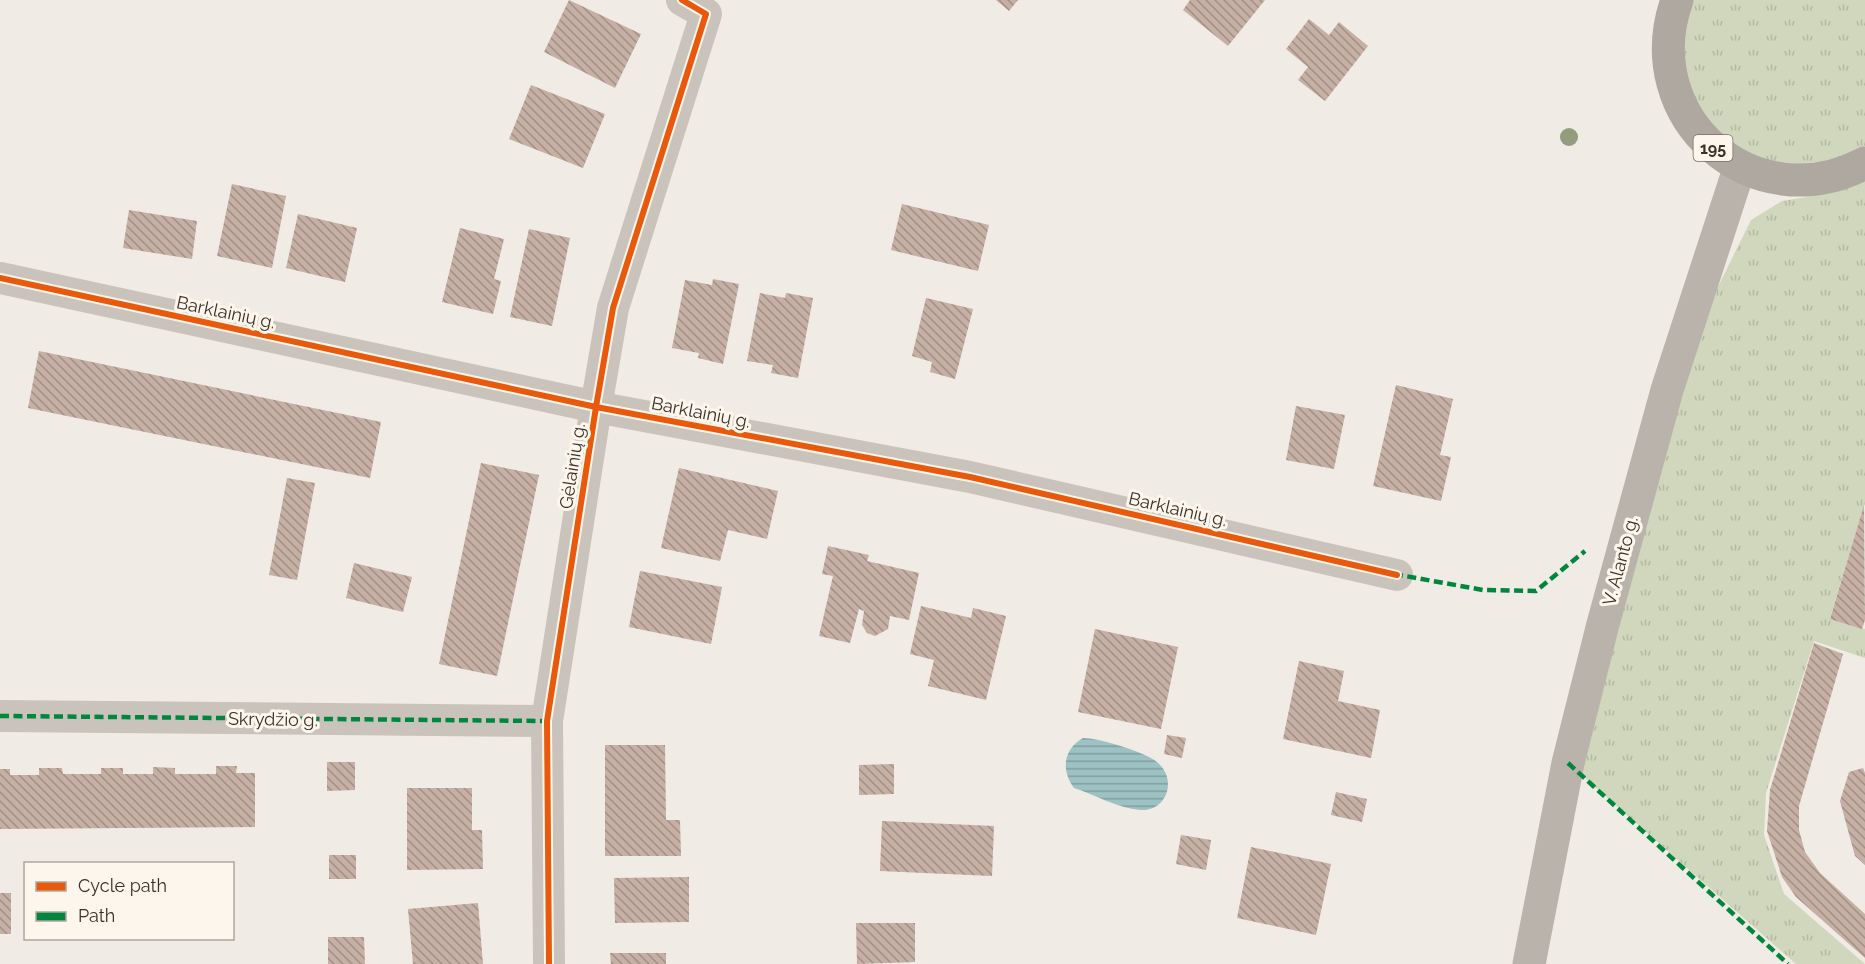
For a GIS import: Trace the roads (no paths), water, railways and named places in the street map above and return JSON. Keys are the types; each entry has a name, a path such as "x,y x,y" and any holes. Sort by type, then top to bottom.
{"main road":[{"name":"195","path":"1677,0 1670,18 1667,49 1671,79 1680,106 1696,130 1716,151 1740,166 1782,180 1828,177 1865,163"},
{"name":"V. Alanto g.","path":"1529,964 1568,763 1603,624 1667,390 1740,166"}],"street":[{"name":"Gėlainių g.","path":"549,964 547,721 613,308 706,14 682,0"},
{"name":"Barklainių g.","path":"0,279 596,407 970,477 1396,575"},
{"name":"Skrydžio g.","path":"0,716 547,721"}],"water":[{"path":"1083,738 1122,746 1157,762 1167,777 1168,785 1163,800 1157,806 1149,809 1132,809 1074,788 1067,775 1066,761 1071,748"}]}
